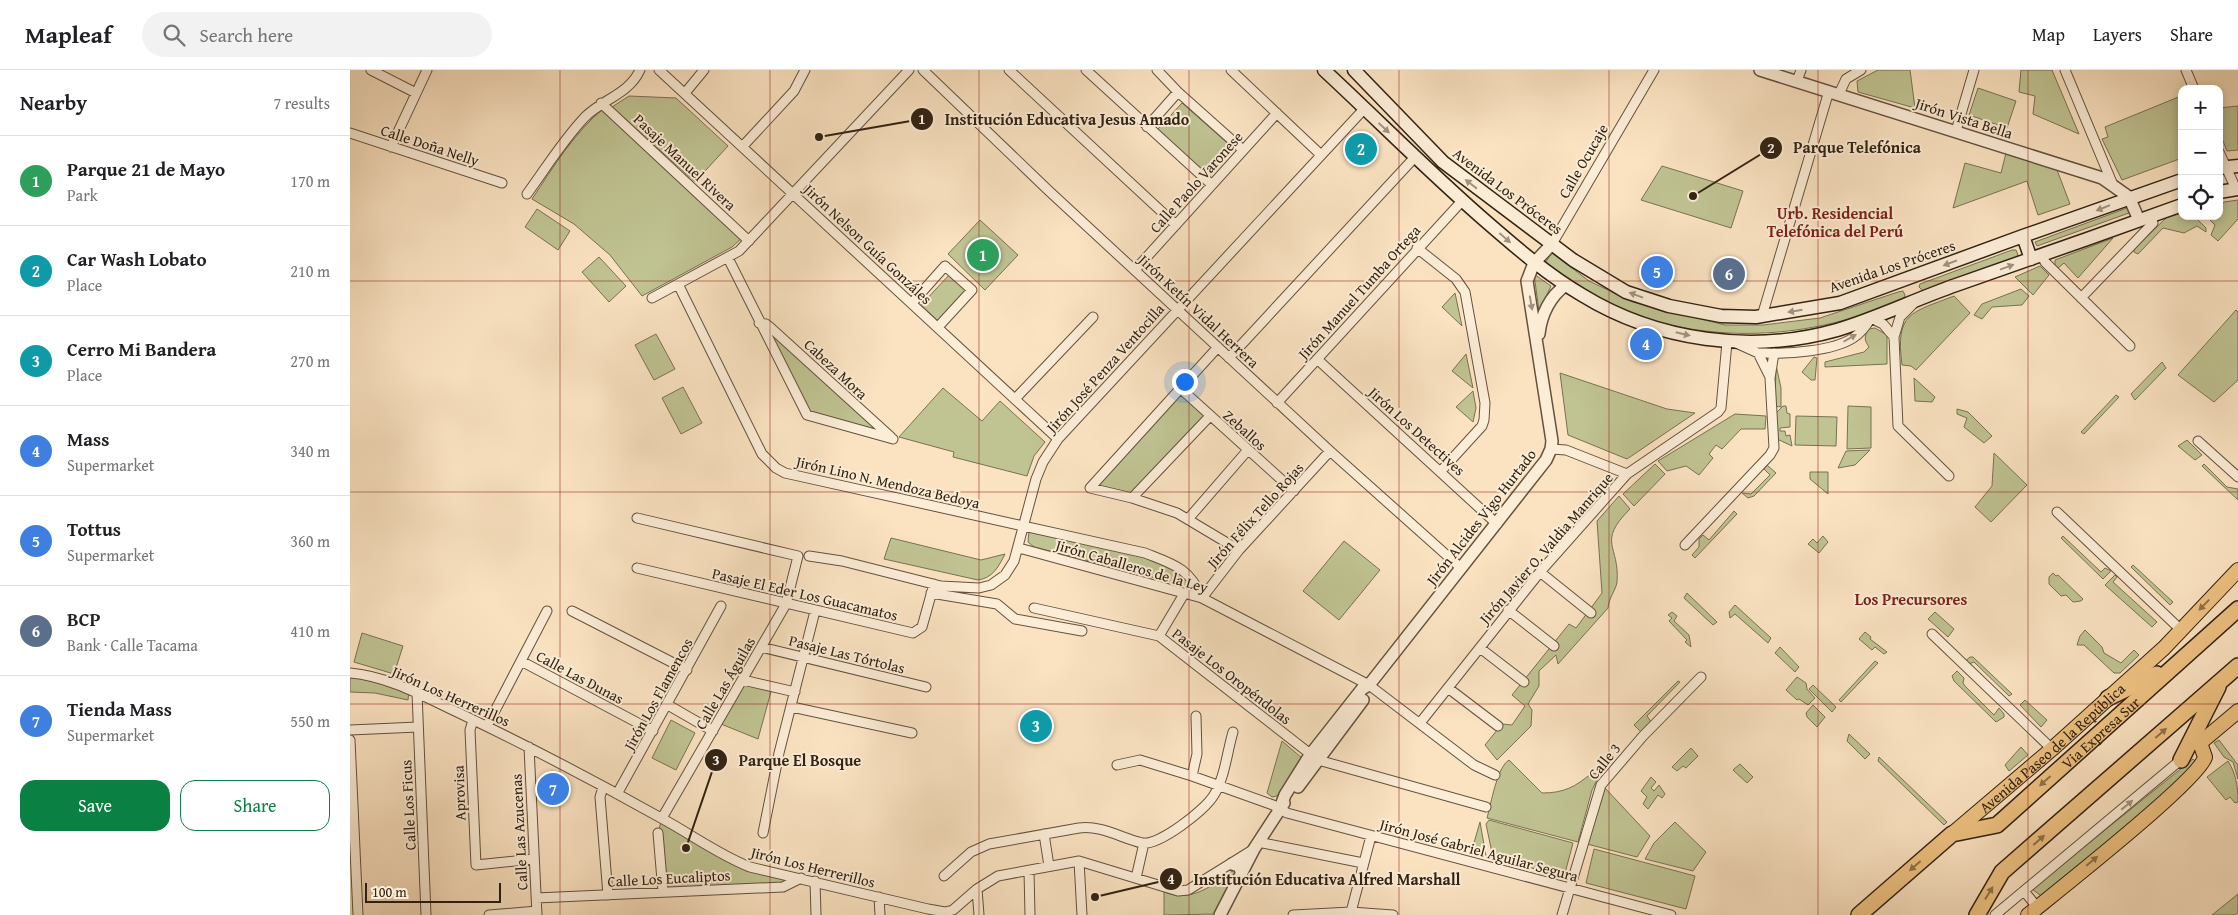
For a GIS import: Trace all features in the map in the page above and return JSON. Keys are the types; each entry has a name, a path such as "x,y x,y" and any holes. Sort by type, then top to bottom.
{"highway":[{"name":"Via Expresa Sur","path":"1952,834 1997,825 2238,609"},
{"path":"2108,698 2176,664"},
{"path":"1977,915 2002,872 2238,666"},
{"path":"2181,760 2221,681"},
{"name":"Avenida Paseo de la República","path":"1858,915 1952,834"}],"main road":[{"path":"1324,70 1462,201 1534,263 1566,285 1617,314 1664,329 1731,343 1814,335 1871,318 2178,206"},
{"name":"Avenida Los Próceres","path":"1354,70 1443,162 1552,244 1604,279 1626,292 1653,302 1721,316 1762,316 1840,303 2178,181"},
{"path":"2223,191 2237,189"},
{"path":"2023,236 2039,258"},
{"path":"1910,278 1918,300"},
{"name":"Avenida Paseo de la República","path":"1952,834 2052,749 2108,698 2180,630 2238,570"},
{"path":"2032,911 2164,802 2201,767 2205,758 2200,744 2238,711"}],"street":[{"path":"371,70 416,93"},
{"path":"392,147 427,70"},
{"path":"527,194 572,132 601,103 620,94 632,83 640,70"},
{"name":"Jirón Nelson Guía Gonzáles","path":"659,70 1058,439"},
{"path":"685,93 704,70"},
{"path":"743,146 794,91 805,70"},
{"path":"652,298 728,258 749,242 909,70"},
{"name":"Jirón Ketín Vidal Herrera","path":"923,70 1218,348 1461,568"},
{"path":"1008,70 1176,225"},
{"path":"1086,70 1212,185"},
{"path":"1157,70 1178,92 1243,150"},
{"path":"1231,70 1322,155"},
{"name":"Calle Ocucaje","path":"1534,263 1552,244 1654,70"},
{"name":"Jirón Vista Bella","path":"1760,70 1799,76 1834,93 2102,178 2130,198"},
{"path":"1762,316 1834,93 1846,79 1861,70"},
{"path":"1956,131 1974,70"},
{"path":"2064,70 2113,185"},
{"path":"2186,70 2192,85"},
{"path":"1147,127 1178,92"},
{"name":"Pasaje Manuel Rivera","path":"601,103 749,242"},
{"name":"Jirón José Penza Ventocilla","path":"932,589 979,588 991,584 1005,574 1014,561 1019,548 1040,470 1058,439 1364,109"},
{"name":"Calle Paolo Varonese","path":"1134,270 1277,113"},
{"name":"Calle Doña Nelly","path":"350,133 502,183"},
{"path":"1230,358 1415,157"},
{"path":"2228,167 2237,189"},
{"path":"2081,298 2153,223 2144,218 2130,198"},
{"name":"Jirón Manuel Tumba Ortega","path":"1278,403 1417,248 1462,201"},
{"path":"1417,248 1456,280 1465,292 1485,403 1482,426 1440,471"},
{"path":"728,258 759,323"},
{"path":"2039,258 2130,346"},
{"name":"Jirón Alcides Vigo Hurtado","path":"1220,915 1256,846 1314,758 1368,693 1369,684 1497,524 1546,460 1551,450 1552,441 1527,281 1534,263"},
{"path":"912,303 945,266 972,290 938,327"},
{"name":"Jirón Lino N. Mendoza Bedoya","path":"678,284 759,449 776,468 784,473 1152,556 1191,576 1202,598"},
{"name":"Jirón Alcides Vigo Hurtado","path":"1538,346 1541,320 1550,301 1566,285"},
{"path":"1918,300 1900,317 1894,337 1898,426 1949,476"},
{"path":"1015,399 1093,317"},
{"path":"1731,343 1758,353 1798,352 1845,342 1854,337 1871,318 1883,324 1894,337"},
{"name":"Cabeza Mora","path":"759,323 772,328 892,439 807,415 759,323"},
{"name":"Jirón Javier O. Valdia Manrique","path":"1420,723 1508,610 1627,474 1715,416 1721,408 1731,343"},
{"path":"1218,348 1090,488 1132,498 1190,518 1239,550"},
{"path":"1758,353 1770,378"},
{"path":"1685,546 1772,452 1774,443 1770,378 1774,353"},
{"name":"Jirón Los Detectives","path":"1317,359 1497,524"},
{"name":"Zeballos","path":"1180,388 1247,451 1294,491"},
{"path":"1132,498 1210,416"},
{"path":"2198,440 2238,478"},
{"path":"1551,450 1566,450 1627,474"},
{"path":"1190,518 1247,451"},
{"name":"Jirón Félix Tello Rojas","path":"1202,598 1239,550 1330,451"},
{"path":"2057,512 2180,630"},
{"name":"Calle Las Águilas","path":"637,518 798,556 786,604 662,818"},
{"name":"Jirón Caballeros de la Ley","path":"1019,548 1202,598 1369,684 1474,765 1495,775"},
{"path":"808,556 842,561 932,589 997,604 1015,619 1082,631"},
{"name":"Pasaje El Eder Los Guacamatos","path":"637,568 913,633 922,627 932,589"},
{"path":"1540,572 1591,613"},
{"path":"1159,636 1184,594"},
{"name":"Jirón Los Flamencos","path":"617,794 668,705 721,606"},
{"name":"Pasaje Los Oropéndolas","path":"1034,608 1159,636 1314,758"},
{"path":"1508,610 1554,646"},
{"path":"487,726 546,611"},
{"path":"572,611 687,670"},
{"path":"763,834 779,753 815,611"},
{"path":"1932,634 2052,749"},
{"name":"Pasaje Las Tórtolas","path":"761,647 926,688"},
{"path":"1480,648 1524,682"},
{"name":"Calle Las Dunas","path":"521,661 653,731"},
{"name":"Jirón Los Herrerillos","path":"350,673 379,678 417,693 487,726 662,818 737,862 750,867 879,897 928,912 953,910 977,889 998,876 1079,861 1178,891 1188,890 1232,864 1256,846"},
{"name":"Calle 3","path":"1562,915 1601,785 1644,736 1701,677"},
{"path":"743,680 795,692"},
{"path":"1448,688 1498,726"},
{"name":"Calle Los Ficus","path":"417,693 426,915"},
{"path":"668,705 713,731"},
{"path":"792,707 912,732"},
{"path":"1192,776 1197,754 1196,716"},
{"name":"Aprovisa","path":"473,720 470,730 476,865 534,859"},
{"path":"350,730 418,727"},
{"path":"944,876 971,852 989,844 1044,834 1092,827 1144,843 1161,839 1188,820 1214,796 1233,732"},
{"path":"350,740 353,899 358,915"},
{"path":"1995,915 2200,744"},
{"name":"Calle Las Azucenas","path":"529,747 537,913"},
{"path":"1314,758 1486,807"},
{"name":"Jirón José Gabriel Aguilar Segura","path":"1117,765 1140,760 1192,776 1280,808 1287,813 1672,915"},
{"path":"603,787 600,797 608,895"},
{"path":"658,833 663,892"},
{"path":"1044,834 1049,866"},
{"path":"1352,912 1371,836"},
{"path":"1136,878 1144,843"},
{"path":"1256,846 1363,863"},
{"path":"1079,861 1082,915"},
{"path":"1232,864 1240,866 1242,874"},
{"path":"1029,871 1030,915"},
{"name":"Calle Los Eucaliptos","path":"536,898 783,887 801,878"},
{"path":"815,881 816,915"},
{"path":"977,889 979,915"},
{"path":"2024,891 2032,911"},
{"path":"879,897 880,915"},
{"path":"1293,915 1352,912 1391,915"},
{"path":"489,915 537,913"}],"green space":[{"path":"1878,70 1910,70 1915,108 1858,92 1857,81"},
{"path":"2021,70 2052,70 2079,134 2033,114 2035,96 2019,92"},
{"path":"1978,88 2016,101 2007,128 1969,115"},
{"path":"629,96 676,98 728,146 695,182 612,107"},
{"path":"2178,97 2178,159 2122,180 2102,139 2108,137 2105,127"},
{"path":"1182,103 1234,149 1208,177 1157,130"},
{"path":"2238,106 2238,150 2227,151 2223,141 2223,108"},
{"path":"604,108 742,238 732,247 642,296 610,255 574,224 532,199 574,139"},
{"path":"2006,153 2057,170 2070,204 2038,215 2027,181 1953,208 1965,163 2001,173"},
{"path":"1662,166 1743,191 1731,228 1641,200"},
{"path":"2238,200 2238,219 2218,241 2211,235 2215,225 2210,220 2223,220 2224,202"},
{"path":"2127,208 2129,213 2037,246 2035,242"},
{"path":"537,209 570,231 558,250 525,227"},
{"path":"2178,214 2178,220 2198,220 2206,228 2206,232 2197,226 2184,233 2163,228 2138,254 2134,252 2134,249 2166,218"},
{"path":"980,220 1018,255 985,290 948,254"},
{"path":"2113,238 2078,278 2064,263 2058,268 2055,266 2055,260"},
{"path":"2016,250 2018,255 2014,259 1924,292 1919,287 1920,284"},
{"path":"1552,253 1589,281 1633,302 1725,325 1763,325 1820,318 1898,292 1903,291 1905,295 1904,298 1869,312 1832,323 1795,330 1757,333 1719,332 1681,327 1644,318 1609,304 1545,263"},
{"path":"599,257 626,286 609,302 582,272"},
{"path":"2040,266 2049,275 2033,295 2015,277"},
{"path":"950,274 967,289 938,321 921,305"},
{"path":"1534,274 1551,286 1539,311"},
{"path":"2021,289 2029,296 2022,305 1992,307 1982,319 1974,315 1982,304"},
{"path":"1455,293 1462,326 1442,307"},
{"path":"1954,296 1970,313 1916,370 1911,366 1902,365 1901,334 1904,324 1909,317 1927,306"},
{"path":"2236,310 2238,312 2238,380 2214,402 2178,375"},
{"path":"766,325 884,433 809,413"},
{"path":"1875,328 1887,335 1887,364 1825,367 1825,362 1864,352 1869,347 1865,340 1866,334 1869,329"},
{"path":"656,334 675,369 654,380 635,345"},
{"path":"1466,354 1473,388 1452,371"},
{"path":"1814,357 1817,358 1815,380 1811,380 1802,372"},
{"path":"2162,362 2166,368 2135,400 2131,394"},
{"path":"1776,365 1781,388 1781,407 1775,406"},
{"path":"1560,373 1667,409 1695,413 1627,459 1568,435"},
{"path":"1914,378 1935,397 1932,402 1915,401"},
{"path":"683,387 702,423 681,434 662,398"},
{"path":"943,388 982,421 1000,401 1045,442 1034,456 1027,476 953,457 954,452 899,437"},
{"path":"1473,391 1476,408 1473,422 1456,407"},
{"path":"1180,392 1207,417 1133,495 1096,486"},
{"path":"2116,395 2119,397 2084,434 2081,432"},
{"path":"1783,406 1786,406 1787,413 1790,414 1790,427 1780,428 1780,431 1785,431 1786,436 1790,435 1792,446 1777,439 1776,413"},
{"path":"1848,406 1871,407 1871,448 1847,449"},
{"path":"1957,409 1968,412 1992,436 1984,443 1964,427 1967,418 1957,414"},
{"path":"1735,414 1766,416 1765,429 1741,429 1722,449 1716,445 1709,454 1713,458 1699,475 1686,466 1667,471 1658,461"},
{"path":"1796,416 1837,417 1836,446 1795,445"},
{"path":"2187,440 2202,455 2195,460 2178,446"},
{"path":"1870,450 1855,465 1838,468 1846,451"},
{"path":"1994,453 2027,485 1991,522 1975,507 1992,486"},
{"path":"1655,464 1665,474 1634,506 1623,494"},
{"path":"2204,464 2227,487 2238,489 2238,500 2202,466"},
{"path":"1767,465 1776,473 1754,496 1748,498 1742,493 1751,494 1770,475 1764,469"},
{"path":"1810,472 1828,472 1828,494 1810,479"},
{"path":"1619,496 1630,509 1620,520 1612,537 1617,582 1608,608 1558,664 1556,655 1539,671 1539,686 1528,704 1532,710 1531,726 1497,760 1485,745 1502,724 1512,725 1525,706 1512,695 1569,624 1576,628 1602,593 1597,521"},
{"path":"1734,511 1737,514 1695,558 1692,555 1699,547 1699,539 1703,535 1709,540"},
{"path":"1029,530 1146,558 1183,574 1193,585 1191,587 1034,547 1028,542"},
{"path":"1823,536 1828,542 1819,553 1808,544 1813,539 1817,543"},
{"path":"2063,536 2101,572 2105,568 2111,571 2103,579 2061,538"},
{"path":"891,538 981,560 1005,554 992,574 978,580 884,559"},
{"path":"1344,541 1380,570 1339,620 1303,591"},
{"path":"2133,565 2173,602 2170,605 2131,567"},
{"path":"2053,573 2056,576 2058,575 2083,599 2073,602 2066,595 2061,596 2049,584 2049,577"},
{"path":"2115,575 2117,577 2113,582 2157,622 2152,627 2105,585"},
{"path":"1687,593 1717,622 1713,625 1684,598"},
{"path":"1735,605 1771,638 1768,643 1735,614 1730,618 1729,612"},
{"path":"1672,612 1677,616 1674,621 1689,635 1691,647 1669,621 1672,618 1668,615"},
{"path":"1935,612 1954,629 1948,637 1928,619"},
{"path":"2085,630 2102,647 2104,653 2121,663 2134,650 2139,655 2120,673 2114,673 2084,645 2077,645 2080,636"},
{"path":"1865,632 1871,637 1870,639 1887,652 1884,654 1875,647 1872,650 1859,639"},
{"path":"362,633 403,646 394,674 354,662"},
{"path":"1780,647 1799,667 1795,672 1775,653"},
{"path":"1970,657 1973,657 2012,694 2009,696 1974,662 1969,664 1963,663"},
{"path":"1875,661 1878,663 1841,702 1839,700"},
{"path":"1957,671 1964,678 1963,683 1965,686 1994,715 1999,708 2004,717 1996,722 1954,681 1952,676"},
{"path":"350,673 409,690 408,700 375,693 350,692"},
{"path":"1797,677 1806,683 1807,689 1815,698 1808,705 1799,699 1797,700 1786,690"},
{"path":"743,680 772,688 758,739 721,724"},
{"path":"1678,681 1680,682 1647,716 1652,723 1643,734 1634,725"},
{"path":"1813,685 1836,707 1832,712 1809,689"},
{"path":"2025,700 2047,720 2041,727 2020,705"},
{"path":"1813,705 1825,717 1817,727 1807,717 1806,713"},
{"path":"671,720 695,733 676,770 652,758"},
{"path":"1849,734 1870,754 1865,759 1847,741"},
{"path":"2219,740 2238,765 2238,779 2233,762 2224,757 2214,743"},
{"path":"1282,741 1302,758 1277,796 1272,797 1267,793"},
{"path":"2021,747 2028,755 2009,771 2005,765"},
{"path":"1691,748 1698,756 1686,768 1683,766 1677,771 1672,767"},
{"path":"1879,757 1947,822 1944,825 1878,761"},
{"path":"2193,759 2199,765 2044,898 2032,889"},
{"path":"1509,760 1542,793 1563,790 1575,785 1592,773 1597,774 1598,778 1592,790 1578,842 1487,818 1501,770"},
{"path":"2228,761 2235,775 2237,785 2238,802 2235,803 2230,797 2226,800 2207,777"},
{"path":"1740,764 1753,777 1747,783 1733,770"},
{"path":"1651,777 1656,782 1651,788 1654,791 1659,785 1665,794 1662,798 1658,795 1648,809 1643,804 1647,797 1641,791"},
{"path":"1605,788 1650,836 1637,857 1587,844"},
{"path":"662,818 737,862 801,878 783,887 663,892 658,833"},
{"path":"1489,820 1573,843 1564,877 1496,858 1492,853 1486,824"},
{"path":"1480,822 1486,856 1471,853"},
{"path":"1675,822 1706,852 1693,871 1645,859 1654,843"},
{"path":"1594,849 1695,876 1686,909 1586,883"},
{"path":"1237,870 1216,914 1164,915 1164,892 1172,895 1196,893 1210,887 1232,871"},
{"path":"2238,894 2238,913 2235,915 2212,915"}],"place":[{"name":"Institución Educativa Jesus Amado","path":"819,137"},
{"name":"Car Wash Lobato","path":"1361,149"},
{"name":"Parque Telefónica","path":"1693,196"},
{"name":"Parque 21 de Mayo","path":"983,255"},
{"name":"Tottus","path":"1657,272"},
{"name":"BCP","path":"1729,274"},
{"name":"Mass","path":"1646,344"},
{"name":"Cerro Mi Bandera","path":"1036,726"},
{"name":"Tienda Mass","path":"553,789"},
{"name":"Parque El Bosque","path":"686,848"},
{"name":"Institución Educativa Alfred Marshall","path":"1095,897"}],"district":[{"name":"Urb. Residencial Telefónica del Perú","path":"1835,222"},
{"name":"Los Precursores","path":"1911,599"}]}
